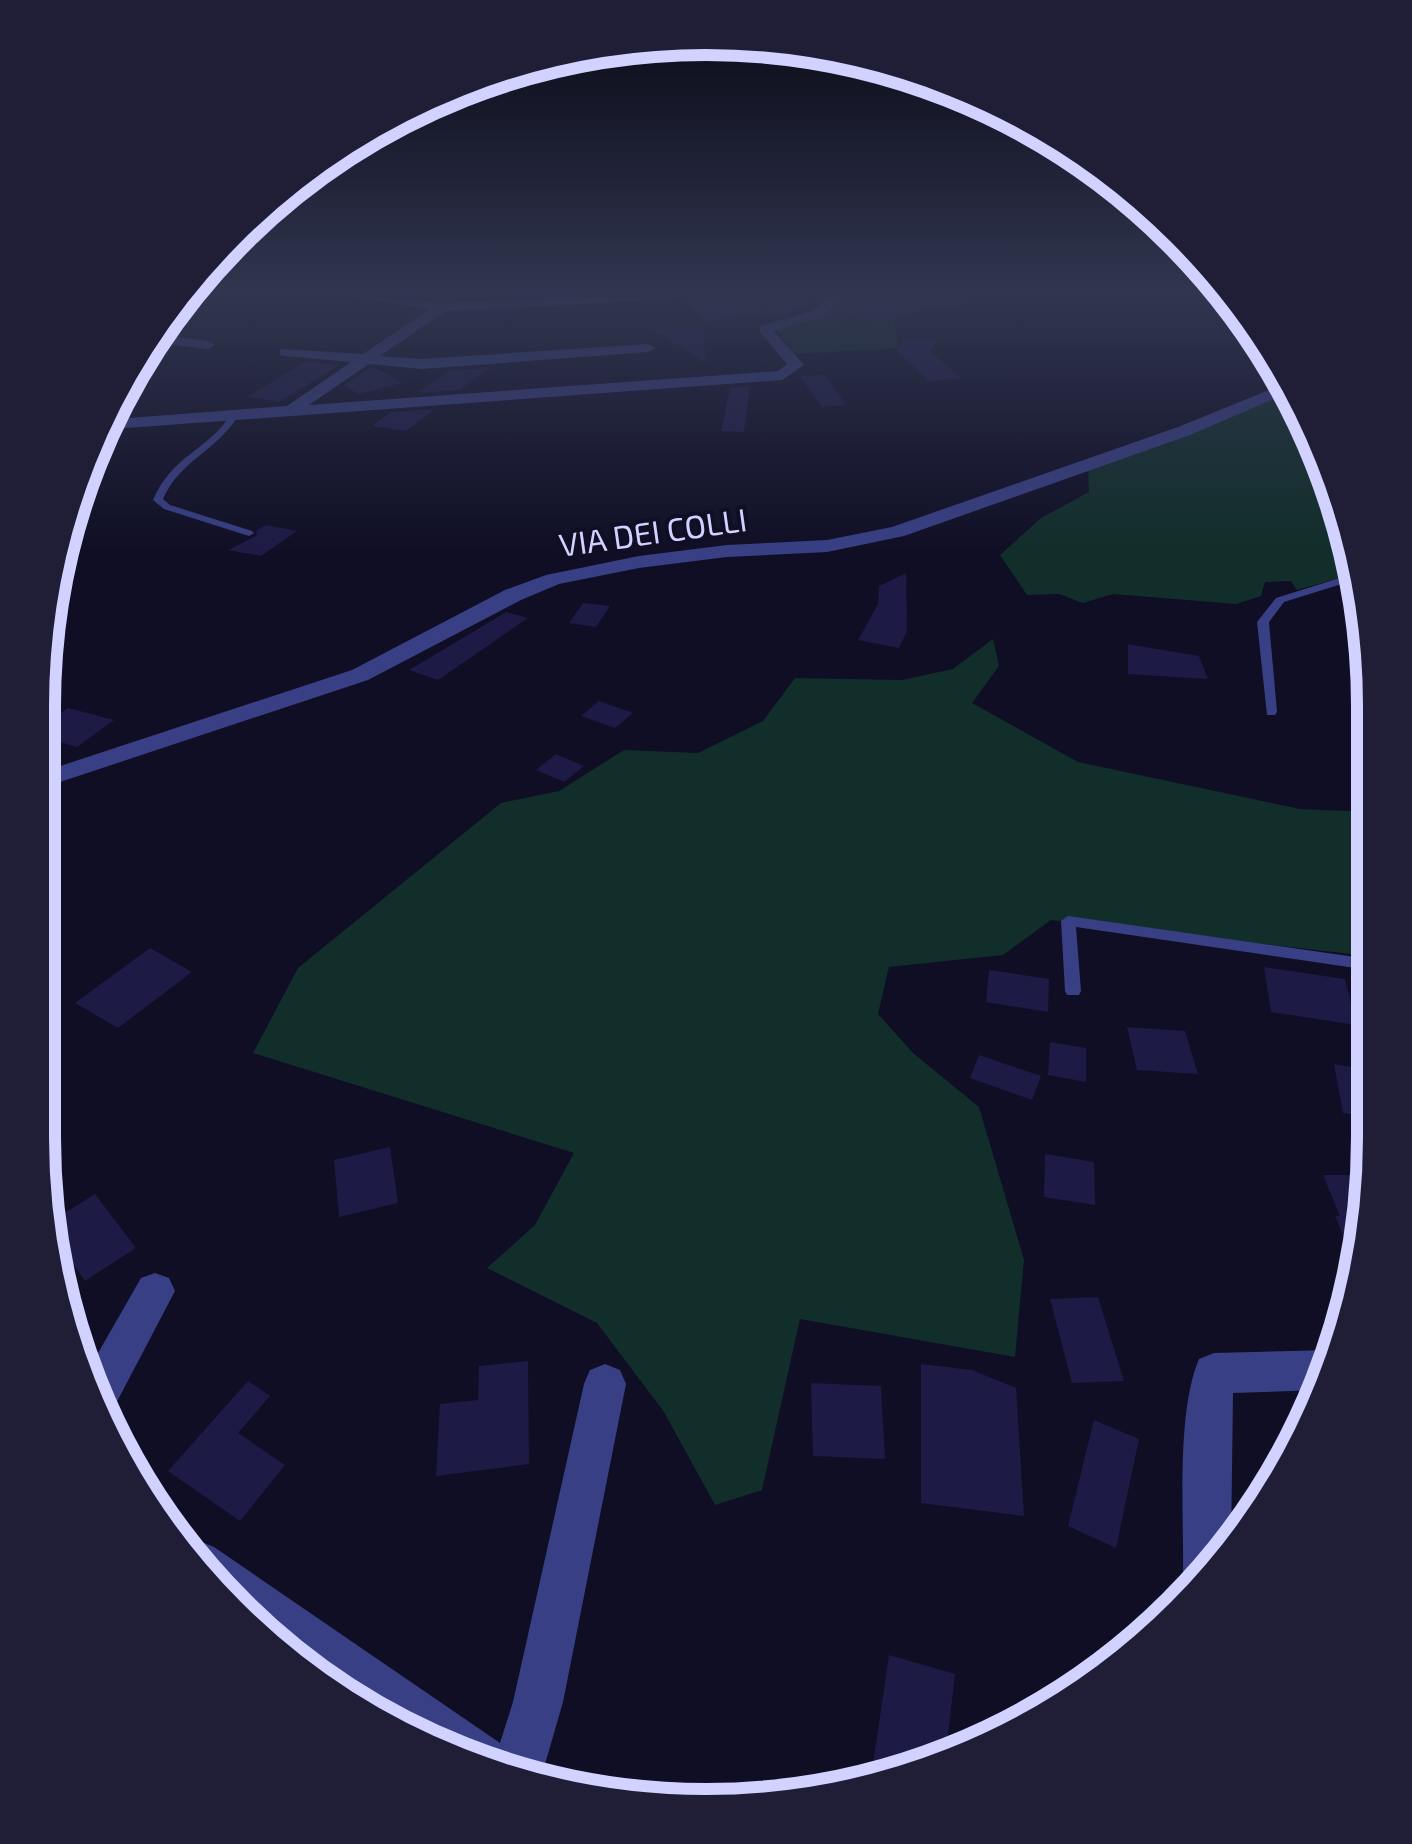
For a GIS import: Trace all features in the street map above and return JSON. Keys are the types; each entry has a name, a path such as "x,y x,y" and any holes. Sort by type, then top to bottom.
{"street":[{"path":"291,410 335,381"},
{"path":"119,424 671,381"},
{"name":"VIA DEI COLLI","path":"55,775 360,675 514,595 553,579 640,562 727,551 827,546 897,532 1184,432 1276,392"},
{"path":"104,1384 155,1291"},
{"path":"1207,1552 1208,1418 1214,1372 1313,1370"},
{"path":"520,1761 538,1702 605,1384"},
{"path":"246,1598 434,1729"}],"lane":[{"path":"234,416 227,428 186,458 158,500 167,507 249,533"},
{"path":"1271,712 1263,622 1280,600 1344,580"},
{"path":"1073,991 1068,920 1357,962"}],"green space":[{"path":"1278,396 1322,497 1344,577 1297,590 1291,581 1265,582 1261,596 1236,604 1113,594 1083,603 1059,594 1027,595 1000,555 1041,518 1089,492 1088,469"},
{"path":"993,639 999,666 972,703 1078,762 1300,809 1357,811 1357,955 1051,920 1003,955 889,967 878,1014 913,1053 979,1107 1024,1260 1015,1357 800,1319 762,1490 715,1505 664,1412 597,1323 487,1268 535,1225 574,1153 253,1053 298,968 501,803 559,791 624,750 698,753 763,721 795,678 902,680 953,669"}],"building":[{"path":"273,381 314,381 279,402 247,397"},
{"path":"350,381 402,383 358,394 344,385"},
{"path":"435,381 472,381 460,390 418,393"},
{"path":"804,381 829,381 846,405 822,407"},
{"path":"750,386 744,432 721,431 730,388"},
{"path":"435,409 406,431 372,426 391,412"},
{"path":"266,525 297,531 261,556 228,550 256,536 257,530"},
{"path":"906,573 907,631 899,648 858,640 878,604 879,586"},
{"path":"583,603 610,606 596,627 569,623"},
{"path":"506,612 528,618 438,680 409,670"},
{"path":"1128,644 1199,656 1208,679 1128,674"},
{"path":"599,701 633,713 615,728 581,716"},
{"path":"68,708 114,720 77,747 55,741 55,717"},
{"path":"556,754 584,766 564,782 536,770"},
{"path":"150,948 192,972 118,1028 75,1003"},
{"path":"1264,967 1345,979 1356,1025 1271,1012"},
{"path":"989,970 1049,979 1048,1012 986,1002"},
{"path":"1127,1027 1185,1031 1198,1074 1137,1070"},
{"path":"1050,1042 1086,1048 1086,1082 1048,1075"},
{"path":"979,1055 1041,1076 1032,1100 970,1078"},
{"path":"1334,1064 1357,1068 1357,1115 1343,1113"},
{"path":"390,1147 398,1203 339,1217 334,1160"},
{"path":"1045,1154 1094,1162 1095,1205 1044,1197"},
{"path":"1323,1175 1356,1175 1347,1245 1335,1216 1340,1216"},
{"path":"95,1194 136,1248 85,1281 66,1254 60,1216"},
{"path":"1098,1297 1124,1381 1072,1383 1050,1299"},
{"path":"528,1361 529,1464 436,1476 440,1404 478,1400 479,1366"},
{"path":"921,1364 972,1370 1016,1388 1024,1516 921,1503"},
{"path":"248,1381 270,1396 238,1433 285,1465 240,1521 168,1471"},
{"path":"811,1383 881,1386 885,1459 813,1456"},
{"path":"1094,1420 1139,1439 1116,1548 1068,1526"},
{"path":"889,1655 955,1674 947,1742 873,1767"}]}
